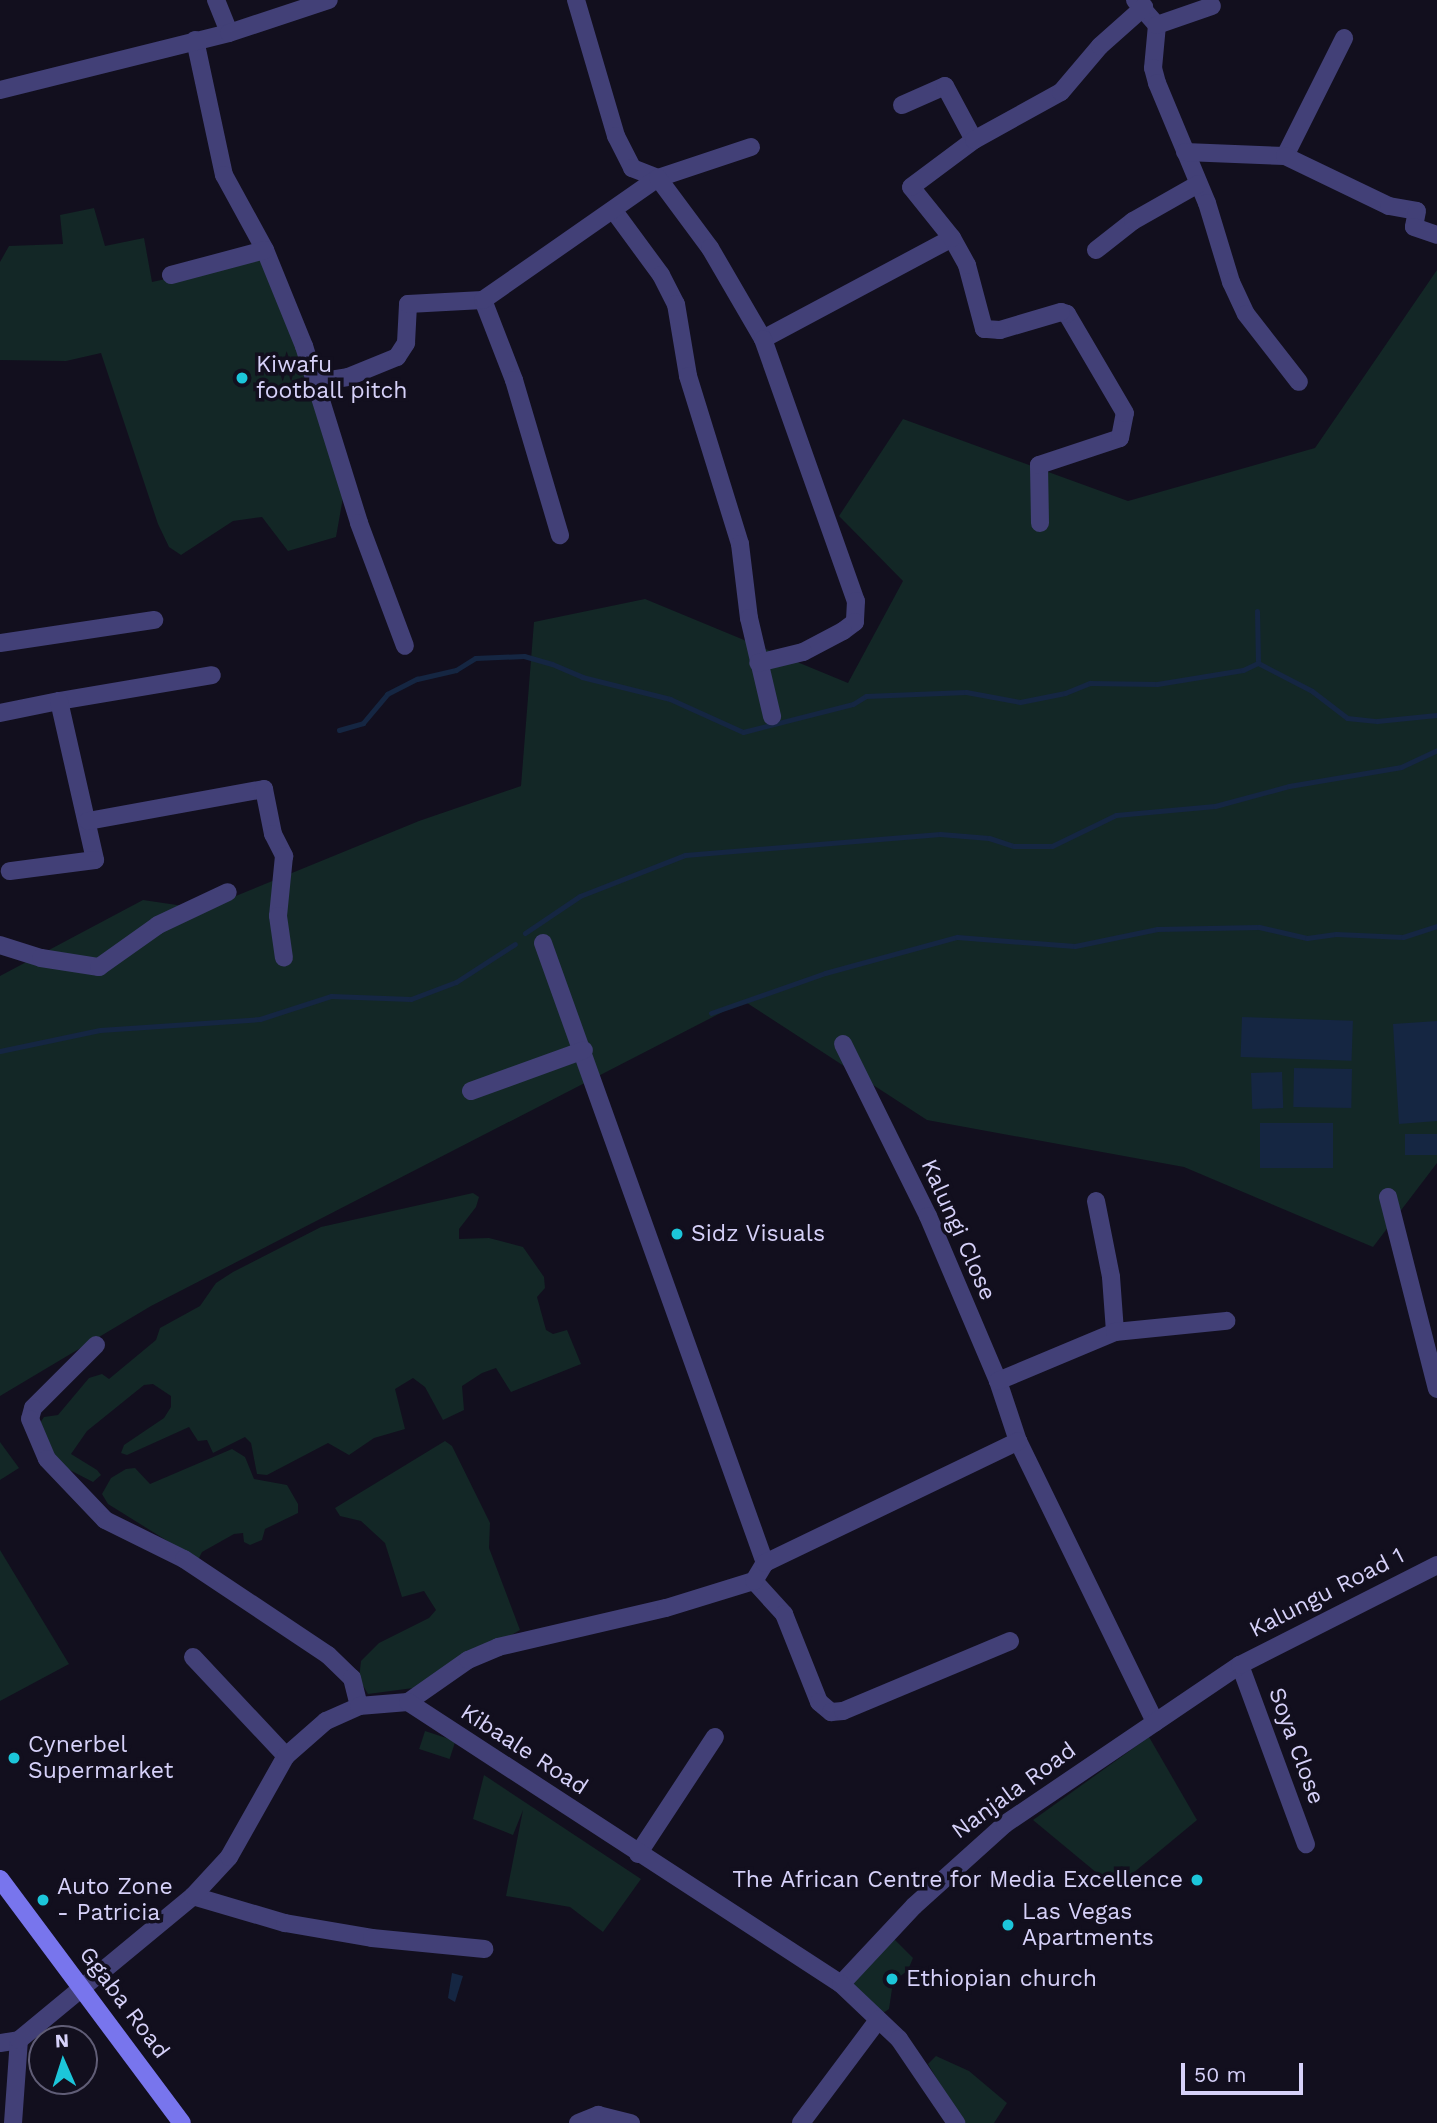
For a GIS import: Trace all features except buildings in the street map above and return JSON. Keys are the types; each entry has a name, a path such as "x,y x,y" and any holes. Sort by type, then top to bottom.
{"main road":[{"name":"Ggaba Road","path":"0,1879 183,2123"}],"street":[{"path":"216,0 229,33"},
{"path":"0,90 229,33 329,0"},
{"path":"576,0 625,159 632,168 658,178 704,239 763,339 856,601 855,622 843,631 803,652 758,663"},
{"path":"1040,523 1039,465 1120,438 1125,413 1067,314 1000,330 985,329 967,265 952,238 911,187 974,140 1061,92 1140,4 1157,25 1153,68 1238,298 1299,382"},
{"path":"1157,25 1212,6"},
{"path":"1285,156 1344,38"},
{"path":"195,40 224,175 265,250 317,382 359,523 405,646"},
{"path":"902,105 945,86 974,140"},
{"path":"317,382 348,377 397,357 406,343 408,304 483,300 614,211 638,188 658,178 751,147"},
{"path":"1185,152 1285,156 1389,206 1417,211 1414,227 1437,235"},
{"path":"1096,250 1133,221 1198,184"},
{"path":"614,211 661,275 676,304 688,376 740,544 758,663 772,716"},
{"path":"763,339 952,238"},
{"path":"171,275 265,250"},
{"path":"483,300 514,380 560,535"},
{"path":"0,643 154,620"},
{"path":"0,713 212,675"},
{"path":"10,871 95,860 89,821 59,701"},
{"path":"89,821 264,789 273,834 284,856 278,916 284,958"},
{"path":"0,945 41,958 99,967 158,925 228,892"},
{"path":"543,943 584,1050 708,1413 765,1563"},
{"name":"Kalungi Close","path":"843,1044 928,1216 998,1381 1018,1441 1155,1722"},
{"path":"471,1091 584,1050"},
{"path":"1388,1197 1437,1389"},
{"path":"1096,1201 1111,1277 1115,1332"},
{"path":"998,1381 1115,1332 1226,1321"},
{"path":"96,1345 33,1409 30,1419 47,1459 105,1520 184,1559 287,1624 328,1655 352,1678 359,1706"},
{"path":"0,2043 19,2040 81,1986 194,1896 229,1857 286,1756 326,1721 359,1706 408,1702 468,1660 498,1647 666,1608 754,1581 765,1563 1018,1441"},
{"name":"Kalungu Road 1","path":"1240,1665 1435,1571"},
{"path":"754,1581 784,1614 819,1702 831,1712 843,1712 1010,1641"},
{"path":"193,1657 286,1756"},
{"name":"Nanjala Road","path":"841,1984 964,1857 1240,1665"},
{"name":"Soya Close","path":"1240,1665 1306,1844"},
{"name":"Kibaale Road","path":"408,1702 841,1984 919,2064 956,2123"},
{"path":"638,1854 715,1737"},
{"path":"194,1896 285,1923 484,1949"},
{"path":"801,2123 878,2020"},
{"path":"13,2123 19,2040"},
{"path":"578,2123 593,2115 631,2123"}],"green space":[{"path":"94,208 105,246 144,238 152,282 262,258 347,475 336,537 288,551 262,517 233,521 181,555 169,547 158,524 101,353 66,361 0,360 0,262 9,246 63,244 60,215"},
{"path":"1437,270 1437,1163 1373,1247 1184,1167 927,1120 744,1001 151,1306 0,1396 0,976 143,900 204,909 419,821 521,786 534,622 645,599 848,683 903,581 839,516 903,419 1128,501 1315,448"},
{"path":"473,1193 479,1197 476,1207 459,1229 459,1239 489,1238 523,1247 544,1277 545,1288 537,1297 546,1330 553,1334 567,1330 581,1364 511,1392 496,1368 482,1373 462,1386 464,1410 443,1420 425,1387 413,1378 395,1389 405,1429 374,1438 349,1455 328,1443 267,1475 257,1474 251,1443 245,1437 213,1453 207,1440 198,1441 189,1427 127,1455 121,1453 124,1445 164,1418 171,1407 171,1396 153,1384 144,1385 87,1431 71,1454 101,1475 93,1482 64,1467 48,1448 40,1423 44,1417 58,1415 89,1378 102,1374 109,1379 156,1340 160,1328 200,1306 216,1283 233,1272 321,1227"},
{"path":"445,1441 452,1446 490,1523 489,1548 520,1630 421,1687 368,1694 359,1679 361,1661 379,1643 429,1618 436,1610 424,1591 402,1597 385,1543 361,1521 340,1516 335,1508"},
{"path":"0,1442 19,1468 0,1480"},
{"path":"232,1449 245,1457 254,1479 287,1485 298,1504 298,1513 265,1529 262,1540 250,1545 244,1542 243,1533 234,1534 202,1552 198,1560 108,1504 102,1494 111,1478 126,1469 135,1468 150,1484"},
{"path":"0,1550 69,1664 0,1701"},
{"path":"425,1731 455,1741 450,1759 419,1749"},
{"path":"1149,1737 1197,1820 1115,1888 1033,1820"},
{"path":"484,1775 641,1879 603,1932 570,1907 506,1896 523,1810 513,1835 473,1819"},
{"path":"891,1936 913,1958 908,1970 893,1982 889,2009 880,2015 849,1986"},
{"path":"936,2056 969,2071 1007,2103 994,2123 963,2123 928,2064"}],"water":[{"path":"1242,1017 1353,1021 1352,1061 1241,1057"},
{"path":"1437,1021 1437,1121 1399,1124 1393,1024"},
{"path":"1294,1068 1352,1069 1351,1108 1293,1107"},
{"path":"1282,1072 1283,1108 1252,1109 1251,1073"},
{"path":"1260,1123 1333,1123 1333,1168 1260,1168"},
{"path":"1405,1134 1437,1134 1437,1155 1405,1155"},
{"path":"452,1973 463,1976 455,2002 448,1998"}],"waterway":[{"path":"1257,611 1258,663"},
{"path":"339,730 363,723 387,694 417,679 456,670 475,658 524,656 582,677 670,699 743,732 853,704 866,696 966,692 1020,702 1065,693 1090,683 1157,684 1243,670 1258,663"},
{"path":"1258,663 1312,691 1347,718 1377,721 1437,715"},
{"path":"525,933 580,896 685,855 940,834 989,838 1014,846 1052,846 1116,815 1215,806 1289,786 1401,767 1437,750"},
{"path":"711,1013 825,973 957,937 1075,946 1157,929 1259,927 1307,938 1336,934 1403,937 1437,926"},
{"path":"0,1051 100,1030 260,1019 331,996 411,999 456,982 515,944"}],"place":[{"name":"Kiwafu football pitch","path":"242,378"},
{"name":"Sidz Visuals","path":"677,1234"},
{"name":"Cynerbel Supermarket","path":"14,1758"},
{"name":"The African Centre for Media Excellence","path":"1197,1880"},
{"name":"Auto Zone - Patricia","path":"43,1900"},
{"name":"Las Vegas Apartments","path":"1008,1925"},
{"name":"Ethiopian church","path":"892,1979"}]}
